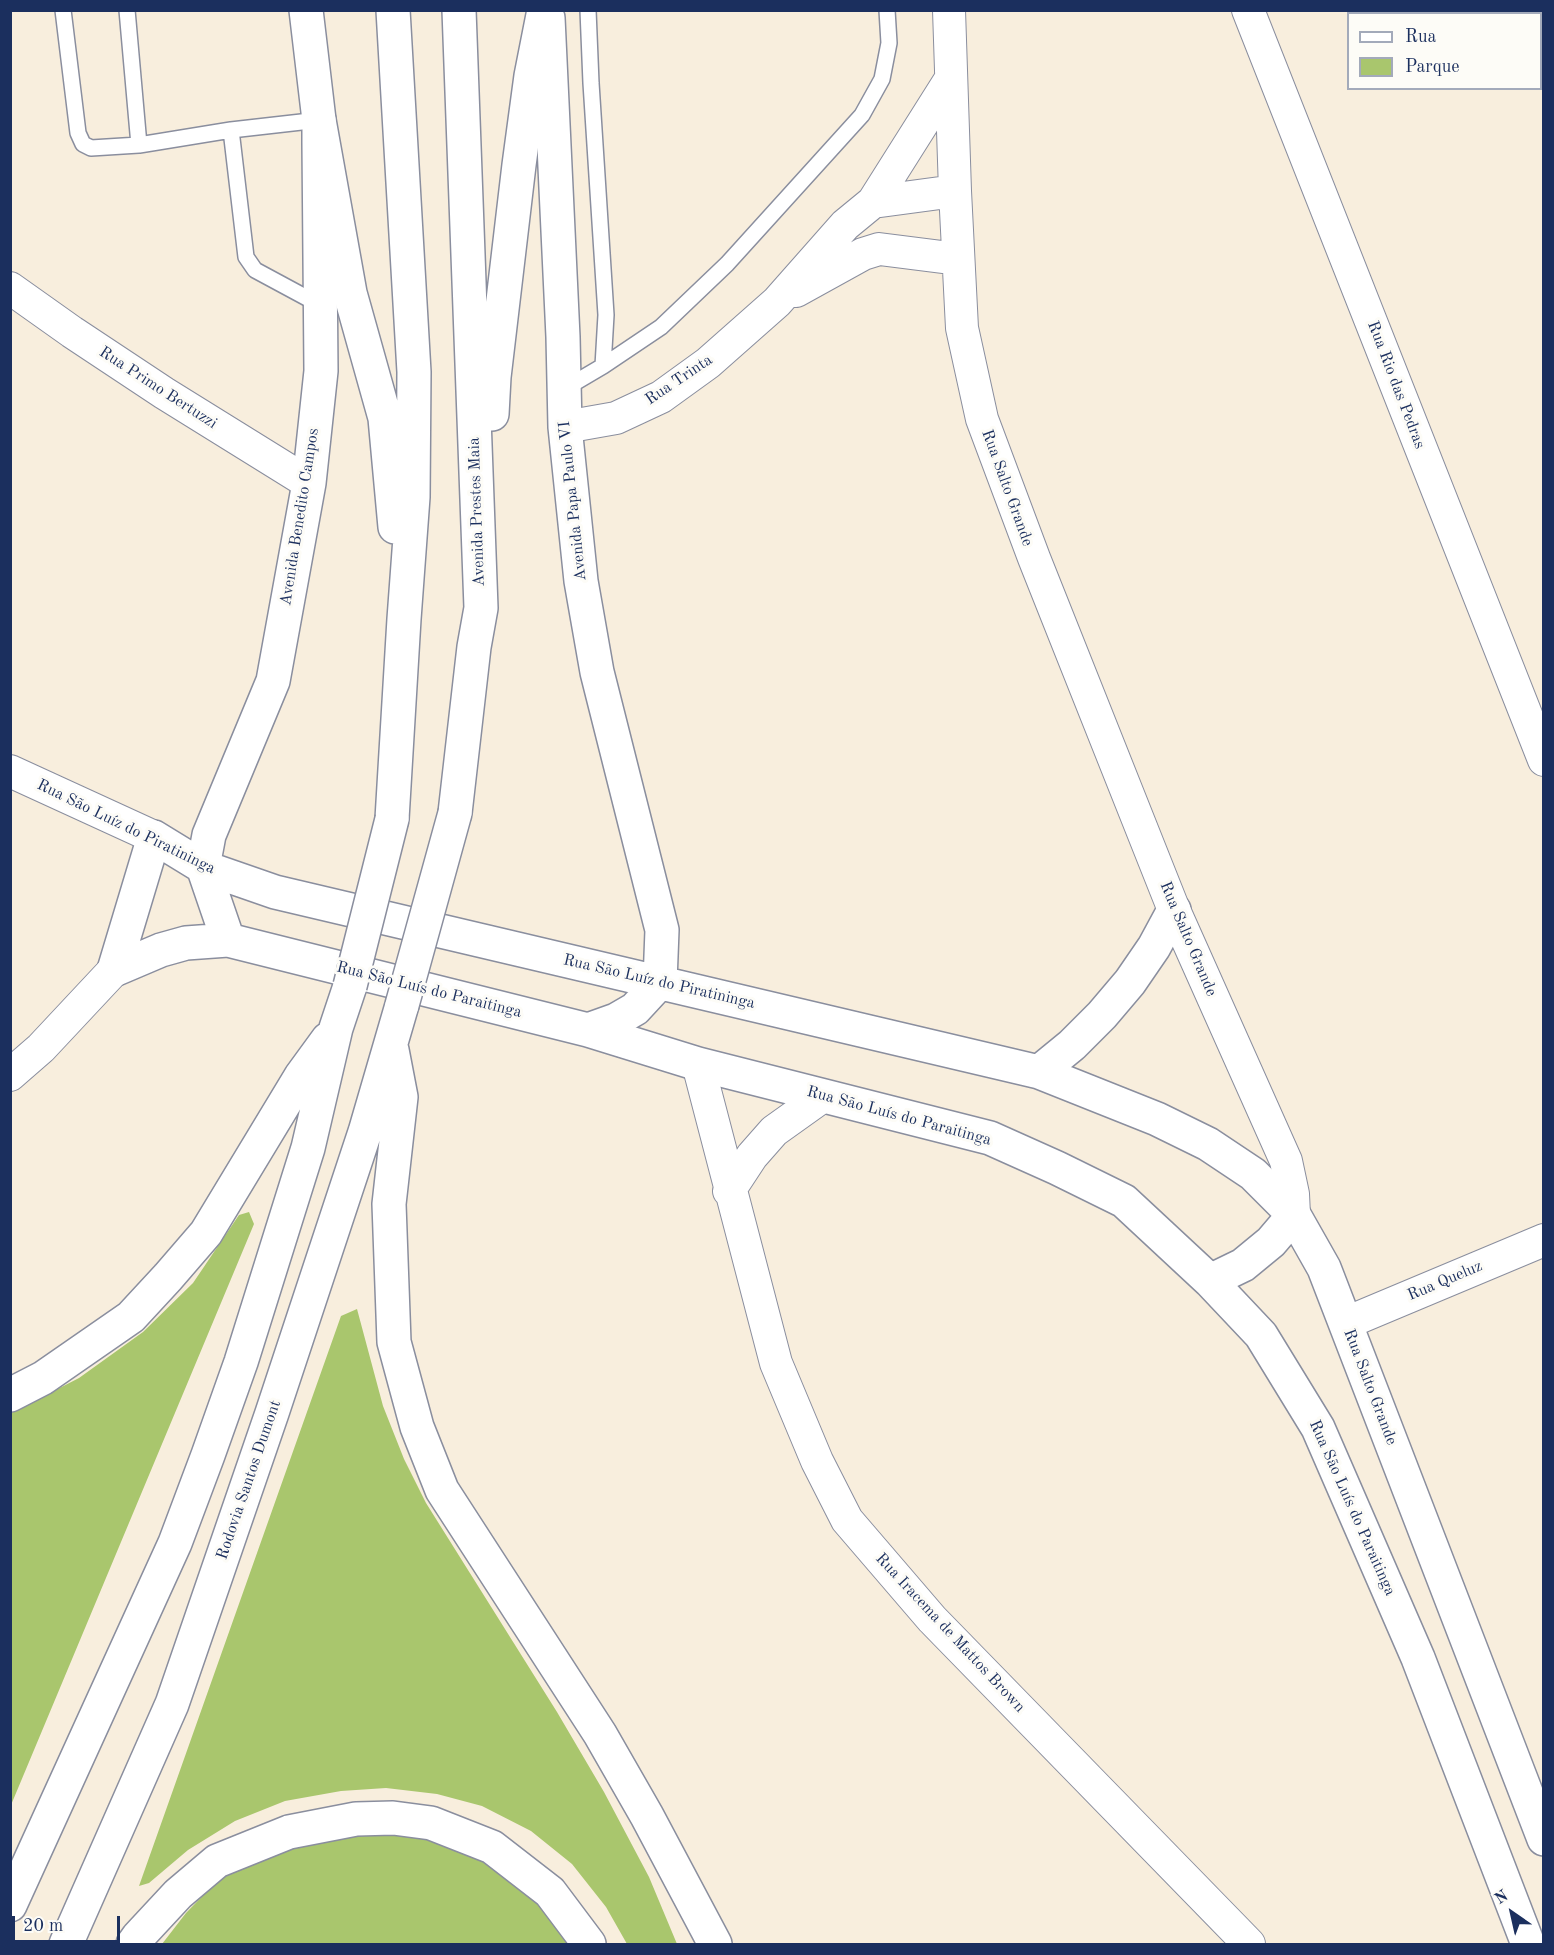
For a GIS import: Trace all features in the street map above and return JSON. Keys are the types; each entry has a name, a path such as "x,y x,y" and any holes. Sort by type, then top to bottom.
{"main road":[{"name":"Avenida Benedito Campos","path":"203,867 209,836 273,681 309,483 321,371 319,120 306,10"},
{"path":"10,1905 175,1543 241,1362 308,1148 336,1028 350,986 392,819 413,497 414,372 393,10"},
{"name":"Avenida Prestes Maia","path":"402,1005 455,813 474,647 481,608 459,10"},
{"path":"481,608 494,377 531,76 546,10"},
{"name":"Avenida Papa Paulo VI","path":"546,10 565,427 581,581 597,672 662,930 660,982"},
{"path":"319,120 350,293 385,418 404,619"},
{"path":"114,970 153,837"},
{"name":"Rua São Luíz do Piratininga","path":"153,837 203,867 275,892 1039,1072 1157,1119 1208,1144 1253,1174 1294,1215"},
{"path":"203,867 228,940"},
{"path":"1039,1072 1072,1045 1102,1015 1154,947 1174,910"},
{"name":"Rua São Luís do Paraitinga","path":"114,970 186,943 228,940 588,1030 698,1064 990,1138 1124,1201 1210,1281 1261,1335 1318,1428 1418,1658 1528,1944"},
{"path":"588,1030 616,1020 634,1010 660,982"},
{"name":"Rodovia Santos Dumont","path":"66,1944 172,1704 280,1391 365,1132 402,1005"},
{"path":"10,1395 43,1378 130,1317 168,1277 206,1233 302,1076 336,1028"},
{"path":"391,1044 401,1096 389,1204 394,1342 417,1427 442,1490 600,1734 647,1816 715,1944"},
{"path":"1210,1281 1243,1265 1271,1242 1294,1215"},
{"name":"Rua Salto Grande","path":"1294,1215 1324,1268 1544,1839"},
{"path":"133,1944 178,1894 217,1861 289,1832 356,1819 384,1818 431,1823 492,1847 550,1892 589,1944"}],"street":[{"name":"Rua Salto Grande","path":"949,10 950,80 962,328 982,419 1034,558 1174,910 1286,1161 1293,1194 1294,1215"},
{"name":"Rua Rio das Pedras","path":"1248,10 1544,760"},
{"path":"873,202 950,80"},
{"path":"873,202 955,191"},
{"name":"Rua Trinta","path":"565,427 616,418 661,397 708,363 777,302 845,225 873,202"},
{"name":"Rua Trinta","path":"777,302 863,254 879,249 958,258"},
{"name":"Rua Primo Bertuzzi","path":"10,288 146,381 309,483"},
{"name":"Rua São Luíz do Piratininga","path":"14,776 153,837"},
{"path":"10,1076 26,1048 114,970"},
{"name":"Rua Iracema de Mattos Brown","path":"698,1064 729,1191 776,1364 817,1461 847,1520 932,1619 1249,1944"},
{"path":"729,1191 752,1156 774,1131 823,1096"},
{"name":"Rua Queluz","path":"1346,1323 1544,1240"}],"lane":[{"path":"63,10 78,133 83,144 91,148 140,145 231,130 319,120"},
{"path":"127,10 140,145"},
{"path":"588,10 606,315 603,366"},
{"path":"564,389 661,327 727,264 862,116 882,79 890,44 887,10"},
{"path":"231,130 246,257 255,270 320,305"}],"green space":[{"path":"249,1212 254,1224 11,1805 11,1413 79,1378 143,1332 193,1283 239,1215"},
{"path":"357,1309 383,1406 404,1459 426,1503 557,1712 604,1792 649,1877 677,1944 627,1944 606,1907 572,1864 531,1831 482,1806 437,1794 386,1788 341,1791 285,1801 235,1821 188,1850 149,1883 139,1886 341,1316"},
{"path":"348,1830 439,1837 516,1875 576,1944 162,1944 186,1913 217,1881 253,1858"}]}
